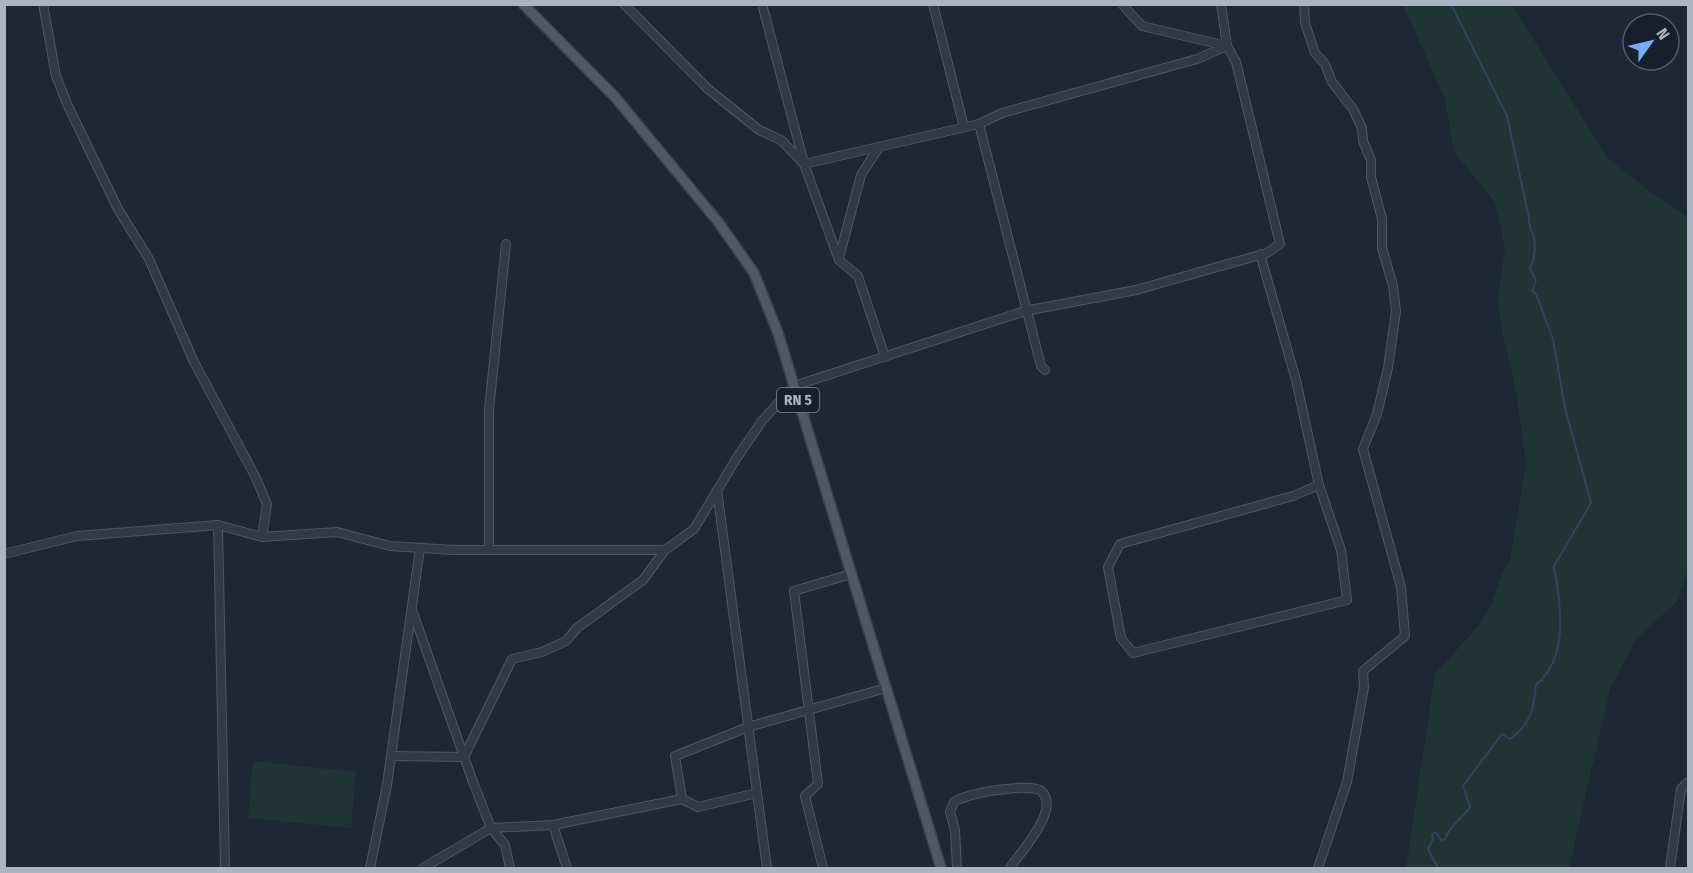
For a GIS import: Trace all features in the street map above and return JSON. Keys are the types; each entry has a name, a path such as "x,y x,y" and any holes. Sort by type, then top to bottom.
{"main road":[{"name":"RN 5","path":"524,4 615,97 719,223 747,261 768,303 941,868"}],"street":[{"path":"42,4 56,76 69,106 118,209 149,259 194,362 267,504 262,537"},
{"path":"624,4 708,89 750,120 759,130 781,140 804,164"},
{"path":"762,4 804,164 838,260 858,276 885,357"},
{"path":"933,4 964,127"},
{"path":"1122,4 1142,26 1227,46"},
{"path":"464,756 512,658 542,652 566,640 577,628 643,580 665,550 694,529 762,421 794,386 1025,311 1136,290 1267,253 1280,244 1236,62 1227,46 1221,4"},
{"path":"1304,4 1305,20 1316,52 1361,125 1363,141 1371,160 1371,177 1382,219 1382,248 1394,286 1396,311 1388,368 1377,414 1363,449 1401,587 1405,636 1363,671 1364,687 1347,782 1318,868"},
{"path":"804,164 979,124 1002,113 1197,59 1227,46"},
{"path":"979,124 1025,311 1041,366 1045,370"},
{"path":"838,260 861,175 879,147"},
{"path":"489,550 489,410 506,244"},
{"path":"1260,254 1296,380 1319,485 1341,550 1347,600 1133,653 1121,638 1108,567 1120,544 1293,496 1319,485"},
{"path":"717,490 767,868"},
{"path":"218,525 225,868"},
{"path":"4,554 77,537 218,525 262,537 337,532 390,546 420,548 665,550"},
{"path":"370,868 391,756 420,548"},
{"path":"823,868 805,796 818,784 794,591 851,574"},
{"path":"412,608 491,828 505,845 510,868"},
{"path":"682,799 675,756 748,727 886,688"},
{"path":"391,756 464,756"},
{"path":"1670,868 1681,789 1689,782"},
{"path":"957,868 955,830 950,812 954,802 967,796 1006,788 1040,790 1045,796 1046,813 1042,825 1010,868"},
{"path":"423,868 491,828 553,825 682,799 698,807 757,793"},
{"path":"553,825 567,868"}],"green space":[{"path":"1403,5 1512,5 1606,156 1645,188 1688,217 1688,570 1678,601 1636,639 1610,689 1569,868 1406,868 1435,674 1480,624 1492,604 1499,581 1510,560 1526,463 1516,391 1500,322 1498,297 1505,249 1494,201 1454,152 1445,99"},
{"path":"253,761 356,772 351,828 248,818"}],"waterway":[{"path":"1438,868 1428,849 1433,839 1432,835 1436,832 1441,840 1445,839 1449,830 1470,807 1463,786 1502,734 1510,739 1522,728 1530,716 1536,685 1547,674 1554,660 1560,630 1559,597 1554,566 1591,503 1565,408 1553,339 1536,294 1532,291 1536,280 1530,269 1533,262 1534,238 1507,116 1451,4"}]}
